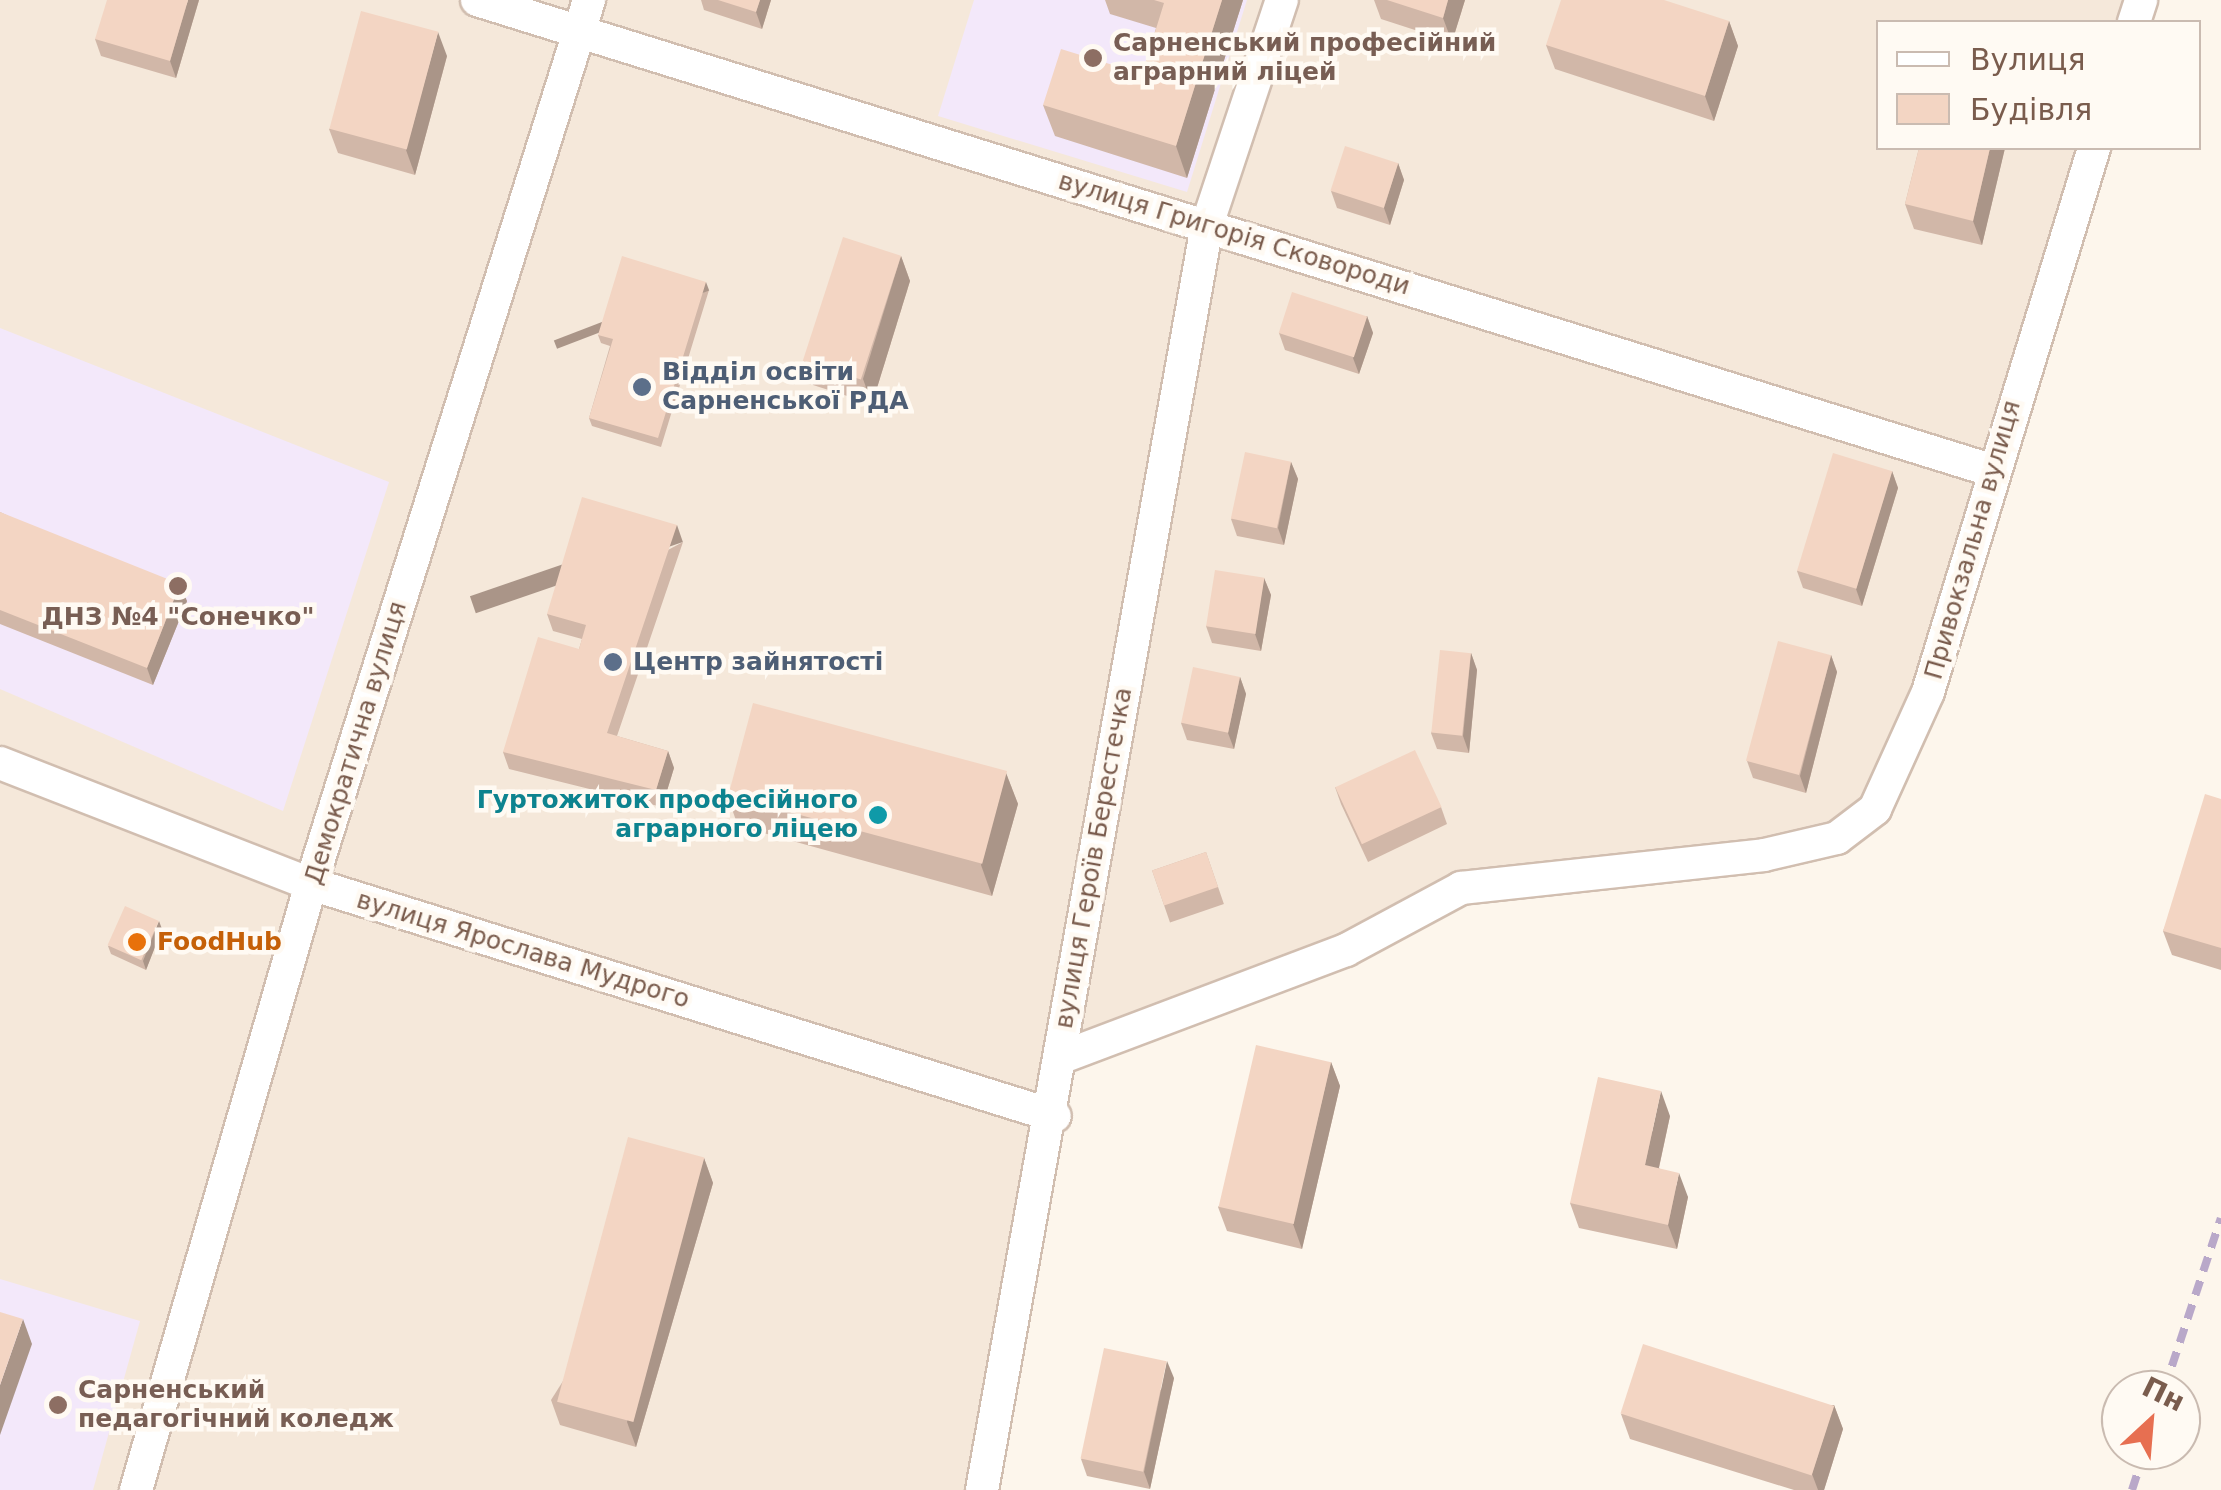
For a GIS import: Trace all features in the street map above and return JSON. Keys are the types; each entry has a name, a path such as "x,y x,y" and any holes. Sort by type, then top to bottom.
{"street":[{"name":"вулиця Григорія Сковороди","path":"477,0 584,15 1207,225 1991,470"},
{"name":"вулиця Героїв Берестечка","path":"982,1490 1055,1116 1060,1058 1207,225 1282,0"},
{"name":"Демократична вулиця","path":"136,1490 311,884 584,15"},
{"name":"Привокзальна вулиця","path":"1060,1058 1346,950 1461,888 1764,855 1837,838 1874,809 1904,759 2093,150"},
{"name":"вулиця Ярослава Мудрого","path":"0,763 311,884 1055,1116"}],"shaded area":[{"path":"0,0 2141,0 2135,20 1876,20 1876,150 2093,150 1904,759 1837,838 1534,875 1060,1058 982,1490 0,1490"},
{"name":"Сарненський професійний аграрний ліцей","path":"974,0 1247,0 1187,192 938,116"},
{"name":"ДНЗ №4 \"Сонечко\"","path":"0,328 389,482 283,811 0,689"},
{"name":"Сарненський педагогічний коледж","path":"0,1279 140,1321 93,1490 0,1490"}],"building":[{"path":"107,0 188,0 170,61 95,39"},
{"path":"718,0 760,0 756,12"},
{"path":"1154,0 1222,0 1176,146 1043,105 1061,49 1142,74 1164,3"},
{"path":"1387,0 1448,0 1443,18"},
{"path":"1561,0 1664,0 1729,21 1705,96 1546,45"},
{"path":"361,11 438,32 407,150 329,129"},
{"path":"1345,146 1398,163 1384,208 1330,191"},
{"path":"1918,150 1990,150 1973,221 1905,204"},
{"path":"843,237 901,256 861,379 803,361"},
{"name":"Відділ освіти Сарненської РДА","path":"622,256 706,282 658,438 589,418 613,339 598,335"},
{"path":"1292,292 1367,316 1354,357 1279,333"},
{"path":"1245,452 1291,462 1277,528 1231,519"},
{"path":"1833,453 1892,471 1856,589 1797,571"},
{"name":"Центр зайнятості","path":"582,497 677,525 607,733 668,751 656,790 503,752 538,637 579,649 586,625 547,614"},
{"path":"0,512 180,584 147,668 0,610"},
{"path":"1215,570 1264,578 1255,634 1206,626"},
{"path":"1778,641 1831,655 1799,775 1746,761"},
{"path":"1440,650 1471,653 1462,736 1431,733"},
{"path":"1193,667 1240,677 1228,733 1181,723"},
{"name":"Гуртожиток професійного аграрного ліцею","path":"753,703 1007,771 982,864 728,796"},
{"path":"1415,750 1442,807 1362,844 1335,787"},
{"path":"2205,794 2221,799 2221,948 2163,931"},
{"path":"1206,852 1218,887 1164,906 1152,871"},
{"name":"FoodHub","path":"125,906 159,921 141,960 108,945"},
{"path":"1256,1045 1331,1062 1294,1224 1219,1207"},
{"path":"1598,1077 1661,1091 1645,1165 1679,1173 1668,1225 1570,1203"},
{"path":"628,1137 704,1157 633,1422 557,1402"},
{"path":"0,1312 23,1319 0,1385"},
{"path":"1643,1344 1834,1406 1812,1476 1620,1413"},
{"path":"1104,1348 1167,1361 1143,1472 1081,1459"}],"railway":[{"path":"2171,1370 2221,1218"},
{"path":"2132,1490 2138,1470"}],"place":[{"name":"Сарненський професійний аграрний ліцей","path":"1093,58"},
{"name":"Відділ освіти Сарненської РДА","path":"642,387"},
{"name":"ДНЗ №4 \"Сонечко\"","path":"178,586"},
{"name":"Центр зайнятості","path":"613,662"},
{"name":"Гуртожиток професійного аграрного ліцею","path":"878,815"},
{"name":"FoodHub","path":"137,942"},
{"name":"Сарненський педагогічний коледж","path":"58,1405"}]}
